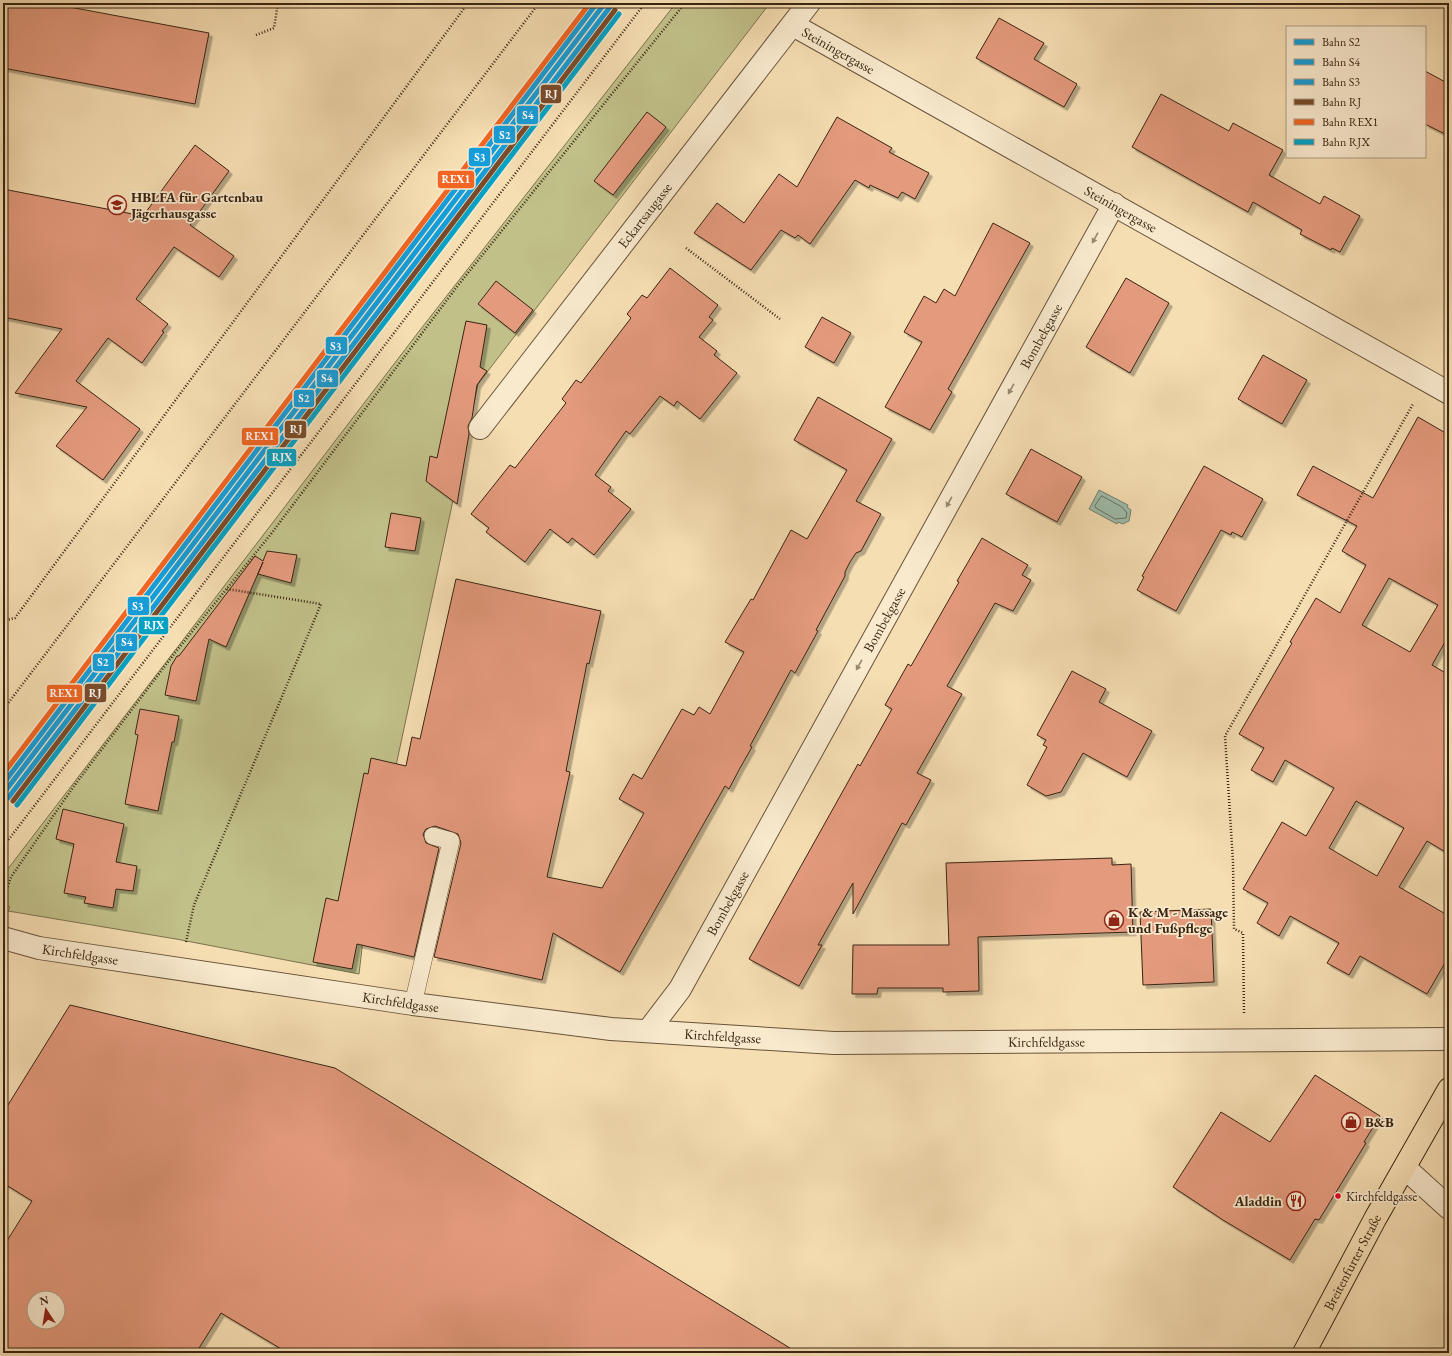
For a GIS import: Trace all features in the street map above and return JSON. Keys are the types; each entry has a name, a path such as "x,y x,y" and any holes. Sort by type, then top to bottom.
{"main road":[{"name":"Breitenfurter Straße","path":"1304,1353 1449,1089"}],"street":[{"name":"Eckartsaugasse","path":"480,428 809,3"},
{"name":"Steiningergasse","path":"793,25 1449,393"},
{"name":"Bombekgasse","path":"648,1031 684,982 1114,204"},
{"name":"Kirchfeldgasse","path":"3,938 39,948 413,1004 561,1024 611,1029 834,1044 1449,1039"},
{"path":"1405,1168 1449,1208"}],"lane":[{"path":"413,1004 451,841 433,836"}],"path":[{"path":"256,35 274,28 278,3"},
{"path":"3,621 15,618 468,3"},
{"path":"3,710 539,3"},
{"path":"3,847 645,3"},
{"path":"3,901 11,877 74,786 174,654 271,534 459,284 685,3"},
{"path":"686,248 780,319"},
{"path":"1244,1040 1243,932 1234,929 1233,862 1225,736 1407,417 1425,380"},
{"path":"180,969 194,905 321,604 227,588"}],"shaded area":[{"path":"676,3 770,3 478,384 368,896 359,974 176,939 8,911 10,907 3,904 4,874 420,330"}],"water":[{"path":"1099,490 1128,505 1127,507 1131,510 1129,521 1123,524 1118,522 1117,524 1089,509"}],"building":[{"path":"3,3 48,3 209,33 195,104 3,68"},
{"path":"999,18 1044,43 1034,59 1077,84 1064,107 976,58"},
{"path":"1426,72 1449,84 1449,136 1426,124"},
{"path":"1161,94 1229,131 1233,123 1283,150 1269,175 1320,204 1324,196 1360,216 1340,252 1332,248 1331,250 1300,234 1302,230 1253,202 1248,212 1132,147"},
{"path":"647,112 666,127 613,195 594,181"},
{"path":"837,117 892,148 889,152 929,173 915,199 902,192 898,198 870,185 869,188 855,180 810,244 798,235 795,238 781,230 751,270 694,233 717,203 744,223 779,174 797,187"},
{"path":"195,145 229,171 190,225 234,256 219,277 174,247 136,299 168,324 142,363 108,338 76,381 140,429 103,480 56,446 87,407 15,393 62,329 3,317 3,189 143,216"},
{"path":"993,223 1030,243 948,389 952,392 930,430 885,407 922,342 904,332 924,296 936,303 944,289 955,296"},
{"path":"670,268 718,305 709,317 713,320 699,337 717,351 714,355 737,373 700,419 677,401 674,406 660,396 630,434 626,431 595,475 611,487 608,491 631,509 594,555 572,538 568,543 550,529 525,562 486,532 489,528 471,514 510,465 515,468 566,403 562,399 576,380 581,383 631,318 627,314 642,295 647,298"},
{"path":"1126,278 1169,303 1130,373 1086,347"},
{"path":"496,281 533,310 515,333 478,304"},
{"path":"822,317 851,333 834,363 805,347"},
{"path":"466,321 487,325 480,367 487,371 477,385 472,418 468,426 469,434 457,504 426,481 430,456 437,458"},
{"path":"1263,355 1307,380 1282,424 1238,399"},
{"path":"818,397 892,439 856,501 881,514 861,551 856,553 850,562 845,572 845,576 816,630 818,631 795,673 791,670 750,746 752,747 729,789 725,786 620,972 553,933 542,980 434,957 461,843 458,834 435,826 426,829 423,834 426,843 439,848 414,957 357,944 352,969 313,962 326,898 338,901 364,773 368,774 371,758 406,766 412,737 420,739 456,579 601,611 589,664 587,663 566,771 570,772 547,877 602,888 644,813 619,799 633,774 642,779 682,709 694,715 699,707 710,714 744,652 725,642 751,599 753,600 791,530 807,539 847,470 794,440"},
{"path":"1418,417 1449,435 1449,635 1432,665 1449,675 1449,854 1427,841 1399,887 1449,916 1449,956 1427,994 1360,956 1349,975 1327,963 1339,943 1290,916 1279,936 1257,923 1268,903 1243,889 1282,822 1306,836 1334,788 1285,760 1273,782 1251,770 1264,748 1239,734 1292,643 1290,642 1316,598 1340,613 1366,565 1342,551 1357,526 1297,495 1313,466 1373,498","holes":["1389,578 1438,605 1410,652 1362,625","1356,801 1404,828 1377,876 1329,848"]},
{"path":"1031,449 1082,477 1057,522 1006,494"},
{"path":"1204,466 1263,499 1242,537 1232,532 1231,535 1221,530 1176,611 1137,590 1144,577 1142,576"},
{"path":"391,513 421,518 415,551 385,547"},
{"path":"982,538 1028,565 1022,575 1031,580 1013,611 995,603 947,686 962,694 917,773 931,780 906,825 902,823 853,914 853,883 818,945 822,945 799,986 749,959 858,764 860,766 892,709 885,705 908,664 911,666 959,582 957,581"},
{"path":"267,551 297,555 291,583 258,574 263,562 226,647 209,639 196,701 165,695 171,666 177,656 179,656 255,556 263,561"},
{"path":"1072,671 1106,689 1099,702 1152,731 1127,777 1083,753 1061,792 1046,796 1027,785 1047,747 1043,745 1046,740 1037,735"},
{"path":"140,709 179,716 174,742 172,742 158,811 125,804 138,735 135,734"},
{"path":"63,809 124,824 116,862 137,866 133,891 116,889 113,908 84,903 86,897 64,893 74,844 56,839"},
{"path":"1112,858 1112,865 1131,864 1133,932 978,937 979,991 943,992 943,988 878,988 877,994 852,994 853,945 949,945 946,863"},
{"path":"1211,909 1214,982 1143,985 1140,912"},
{"path":"70,1005 335,1068 798,1353 288,1353 221,1313 196,1353 3,1353 3,1247 32,1201 3,1183 3,1113"},
{"path":"1315,1075 1380,1116 1364,1142 1366,1143 1319,1220 1315,1219 1290,1260 1223,1220 1173,1187 1221,1112 1270,1142"}],"rail line":[{"name":"REX1","path":"3,774 590,3"},
{"name":"S3","path":"3,784 597,3"},
{"name":"S2","path":"3,794 605,3"},
{"name":"S4","path":"8,798 610,7"},
{"name":"RJ","path":"13,801 615,10"},
{"name":"RJX","path":"17,805 619,14"}],"place":[{"name":"HBLFA für Gartenbau Jägerhausgasse","path":"117,205"},
{"name":"K & M - Massage und Fußpflege","path":"1114,920"},
{"name":"B&B","path":"1351,1122"},
{"name":"Kirchfeldgasse","path":"1338,1196"},
{"name":"Aladdin","path":"1296,1201"}]}
